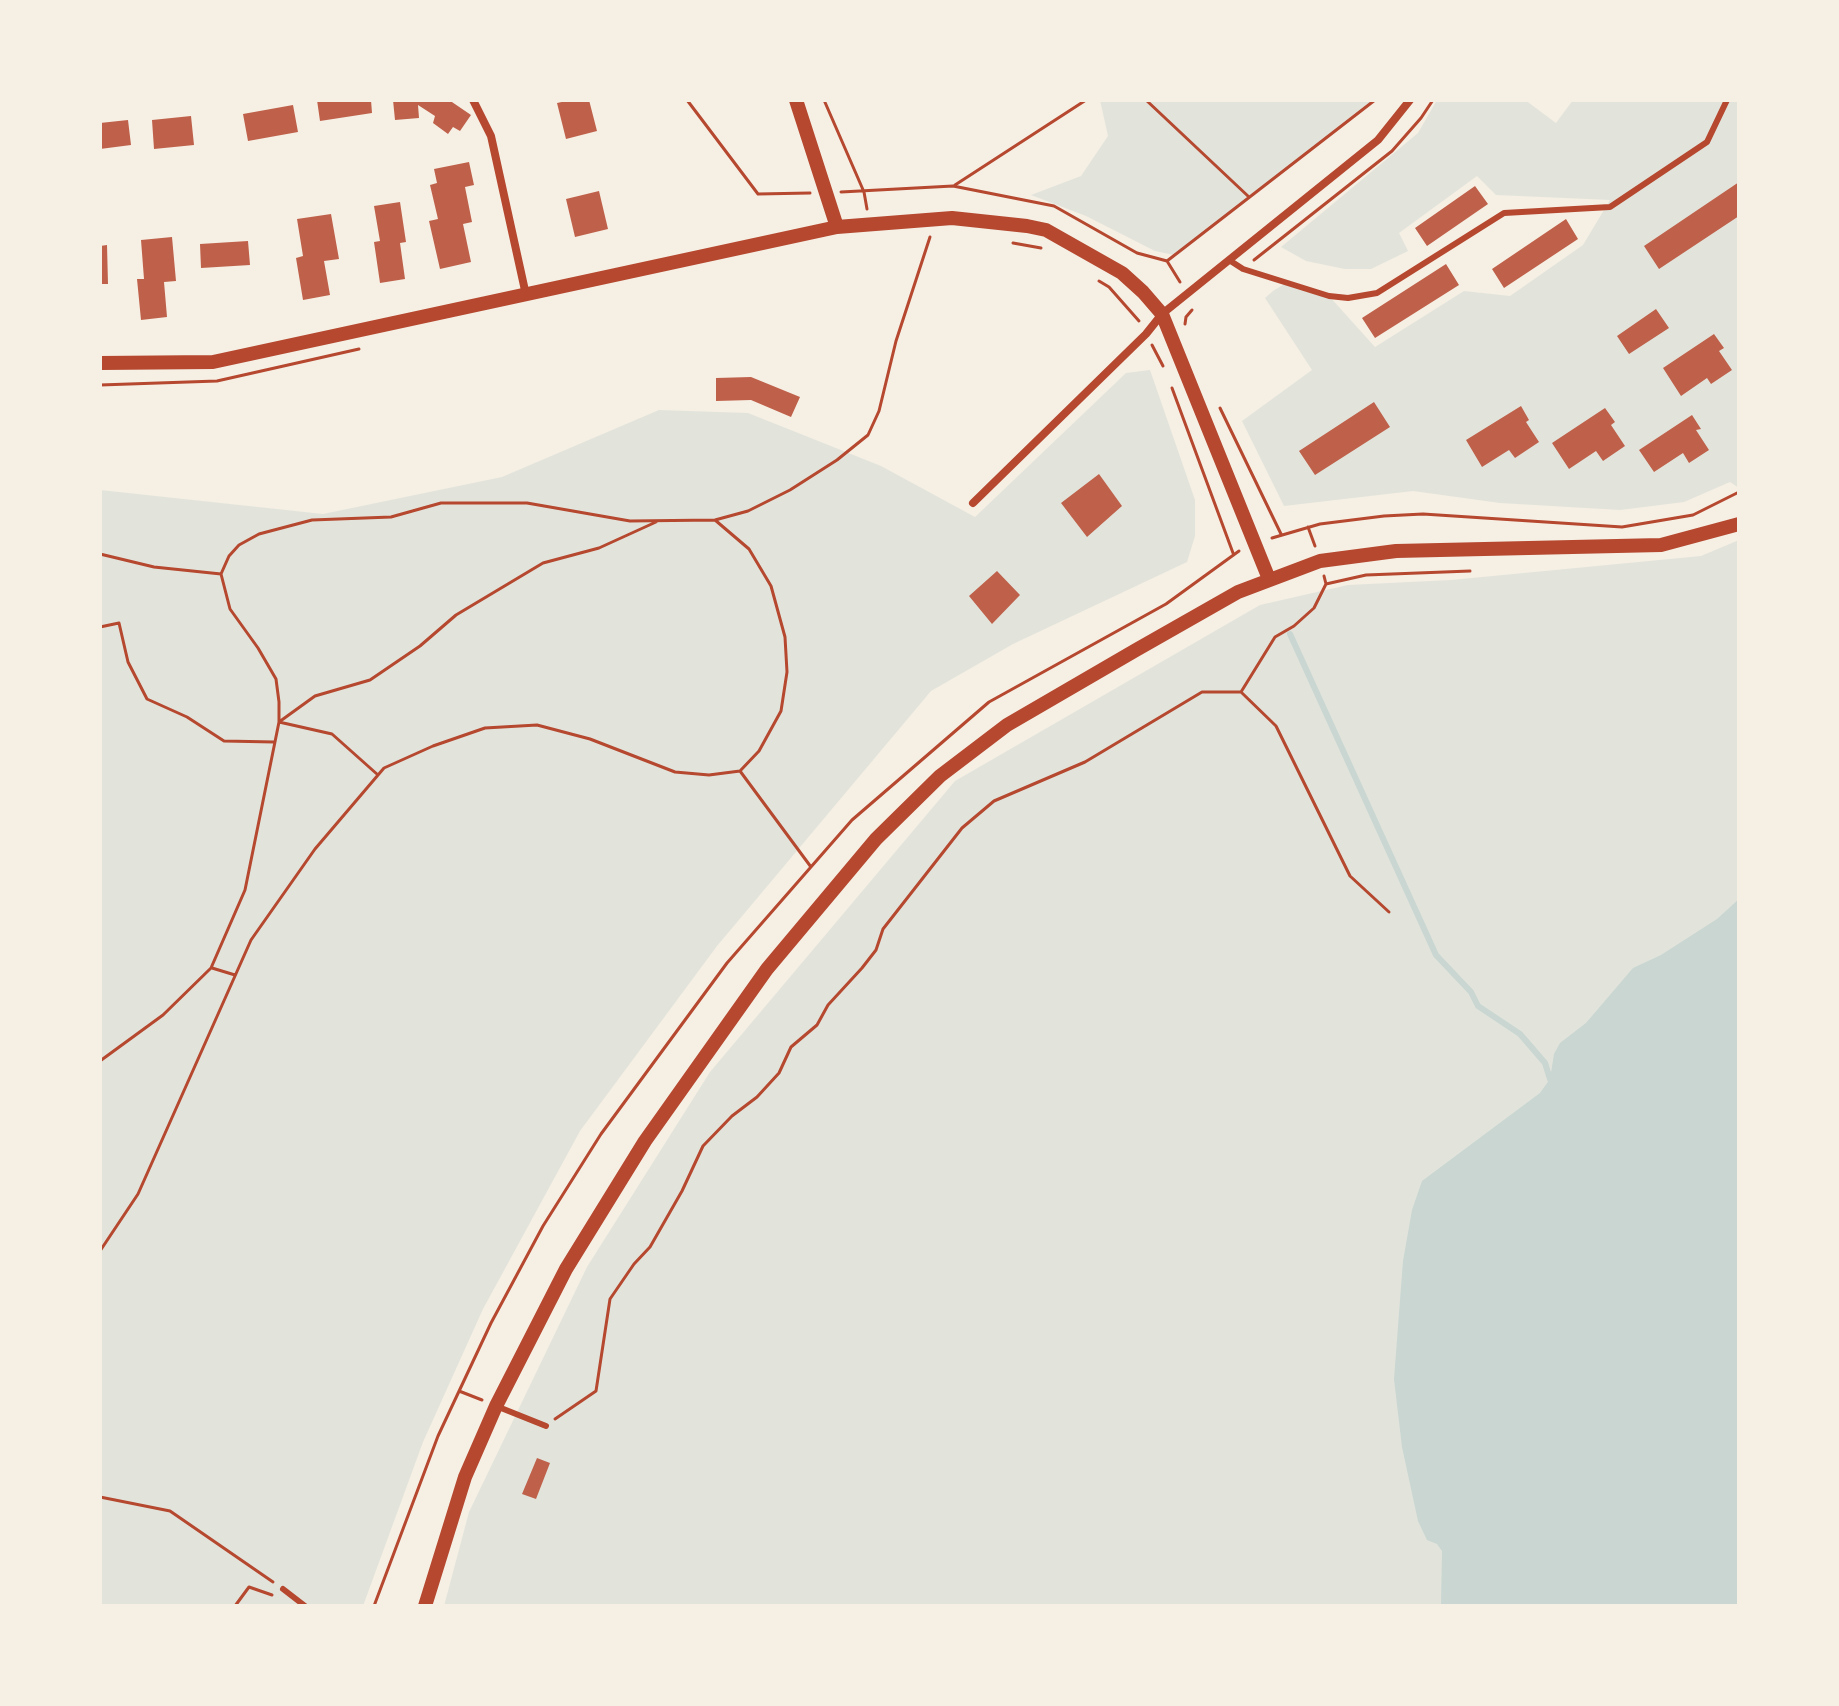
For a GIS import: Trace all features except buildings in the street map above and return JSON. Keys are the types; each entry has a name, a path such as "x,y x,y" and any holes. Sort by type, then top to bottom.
{"street":[{"path":"473,100 491,136 526,296"},
{"path":"796,100 837,227"},
{"path":"973,503 1146,334 1162,314 1378,140 1410,100"},
{"path":"100,363 213,362 837,227 952,218 1046,230 1122,273 1162,314 1269,579"},
{"path":"425,1606 465,1477 496,1406 566,1269 645,1141 767,969 876,839 940,776 1007,725 1238,592 1320,561 1377,552 1661,545 1739,524"}],"lane":[{"path":"1229,260 1243,269 1329,296 1348,298 1377,293 1504,213 1610,207 1707,142 1727,100"},
{"path":"496,1406 546,1426"},
{"path":"283,1589 305,1606"}],"path":[{"path":"687,100 758,194 953,186 1054,206 1137,253 1167,261 1375,100"},
{"path":"824,100 864,192 870,223"},
{"path":"953,186 1086,100"},
{"path":"1146,100 1249,197"},
{"path":"100,1061 163,1015 211,968 245,890 279,722 276,679 230,609 221,574 229,556 239,545 259,534 312,520 391,517 441,503 527,503 630,521 715,520 748,511 790,490 837,460 868,435 879,411 900,326 931,234"},
{"path":"1011,243 1041,248"},
{"path":"1096,279 1109,287 1144,326 1164,368"},
{"path":"1185,328 1186,317 1194,307"},
{"path":"100,385 217,381 372,346"},
{"path":"1170,382 1233,553"},
{"path":"1220,408 1281,534"},
{"path":"374,1606 432,1449 491,1323 543,1226 601,1134 727,963 852,820 989,702 1166,604 1233,553 1281,534 1320,524 1423,514 1622,527 1693,515 1739,492"},
{"path":"100,1251 138,1194 251,940 315,849 384,768 433,746 485,728 537,725 590,739 675,772 709,775 740,771 759,751 781,711 787,672 785,637 771,586 749,549 715,520"},
{"path":"279,722 315,696 370,680 420,646 456,615 543,563 599,548 659,521"},
{"path":"100,554 154,567 221,574"},
{"path":"1241,692 1275,637 1294,626 1314,608 1326,584 1366,575 1470,571"},
{"path":"100,627 119,623 128,662 147,699 187,717 224,741 274,742"},
{"path":"546,1426 596,1391 610,1299 650,1247 703,1146 779,1073 791,1047 817,1025 828,1005 862,968 876,950 883,929 962,828 994,801 1085,762 1202,692 1241,692 1276,726 1350,876 1389,912"},
{"path":"279,722 332,734 379,775"},
{"path":"740,771 811,867"},
{"path":"211,968 235,975"},
{"path":"459,1391 496,1406"},
{"path":"100,1497 170,1511 283,1589"},
{"path":"235,1606 249,1587 275,1597"}],"shaded area":[{"path":"1100,100 1375,100 1174,255 1155,251 1086,216 1031,195 1081,176 1108,136"},
{"path":"1437,100 1525,100 1556,123 1573,100 1739,100 1739,488 1730,482 1684,502 1620,510 1500,503 1413,491 1284,506 1242,421 1312,370 1265,298 1286,283 1329,296 1375,347 1464,291 1510,296 1583,245 1610,200 1496,195 1477,176 1399,233 1408,251 1371,269 1345,269 1306,261 1281,247 1418,133"},
{"path":"1150,370 1195,500 1195,536 1187,562 1013,644 931,691 717,946 580,1131 483,1309 423,1442 363,1606 100,1606 100,490 323,514 502,477 659,410 748,413 881,466 975,517 1126,373"},
{"path":"1739,540 1739,1606 444,1606 469,1512 587,1267 710,1072 955,781 1260,605 1348,585 1451,580 1701,556"},
{"path":"1739,899 1739,1606 1441,1606 1442,1551 1437,1544 1427,1540 1418,1521 1402,1447 1394,1379 1403,1261 1412,1210 1422,1181 1540,1093 1550,1079 1554,1054 1560,1043 1586,1023 1633,968 1661,955 1717,919"}],"waterway":[{"path":"1290,634 1436,955 1471,992 1478,1006 1520,1034 1545,1063 1550,1079"}]}
